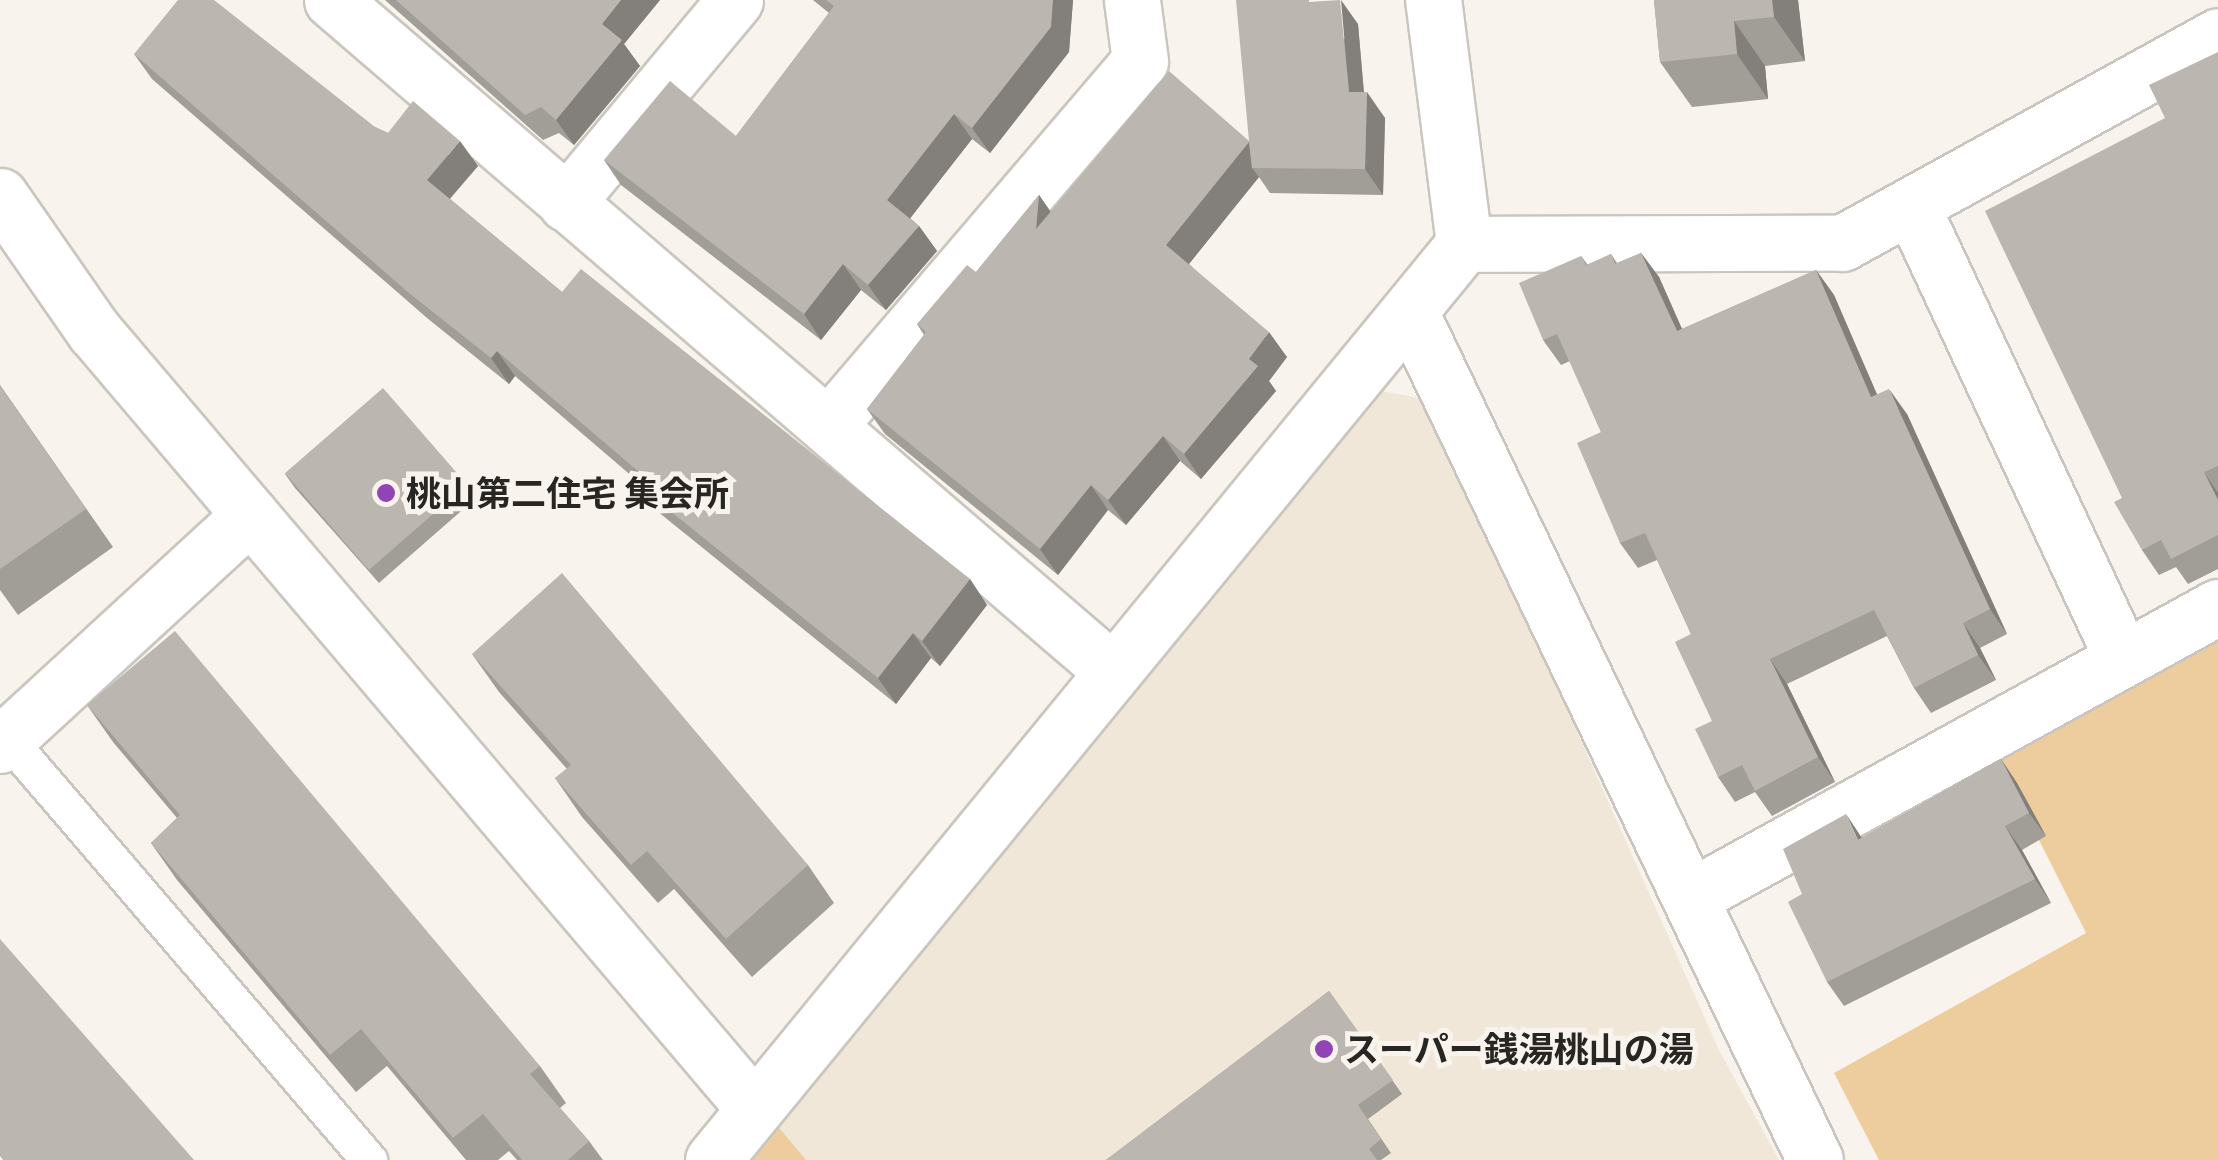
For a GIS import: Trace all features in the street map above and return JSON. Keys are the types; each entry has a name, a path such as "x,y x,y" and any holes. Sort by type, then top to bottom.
{"street":[{"path":"332,0 1109,668"},
{"path":"566,203 734,0"},
{"path":"828,426 1140,61 1132,0"},
{"path":"713,1160 1109,668 1412,316 1464,244 1433,0"},
{"path":"1464,244 1842,242 2218,36"},
{"path":"0,196 94,330 753,1107"},
{"path":"1912,207 2122,658"},
{"path":"1412,316 1816,1160"},
{"path":"2,738 250,516"},
{"path":"1692,896 2218,607"}],"lane":[{"path":"2,738 369,1160"}],"shaded area":[{"path":"1371,389 1429,400 1719,1050 1779,1160 806,1160 776,1124"},
{"path":"2218,639 2218,1160 1879,1160 1834,1073 2086,933 1999,761"},
{"path":"776,1124 806,1160 746,1160"}],"building":[{"path":"178,0 214,0 375,127 388,133 413,101 460,141 427,180 562,292 581,269 970,579 922,641 913,633 878,678 639,486 646,478 497,351 491,358 409,293 134,54"},
{"path":"396,0 621,0 602,24 622,40 556,120 541,107 525,115"},
{"path":"826,0 1053,0 1051,27 972,128 954,114 887,200 919,226 868,285 843,264 804,314 604,160 670,81 736,136 834,6"},
{"path":"1236,0 1340,0 1349,92 1367,92 1365,169 1252,168 1249,142 1166,245 1269,332 1249,359 1258,366 1184,454 1163,436 1108,500 1091,485 1040,549 867,409 926,332 917,324 967,265 976,272 1039,195 1036,229 1169,71 1249,141"},
{"path":"1654,0 1772,0 1774,17 1734,21 1737,54 1660,62"},
{"path":"2218,52 2218,466 2204,472 2218,500 2218,535 2171,559 2161,540 2142,550 2114,502 2122,498 1985,211 2165,118 2149,85"},
{"path":"1641,253 1677,331 1816,270 1871,397 1889,389 1990,609 1963,623 1978,655 1914,688 1874,610 1770,659 1818,757 1755,791 1742,765 1718,777 1695,729 1712,721 1675,642 1691,634 1645,533 1620,543 1577,443 1601,432 1557,334 1543,340 1519,283 1581,256 1586,265 1611,254 1615,264"},
{"path":"0,386 86,509 0,569"},
{"name":"桃山第二住宅 集会所","path":"383,388 467,485 369,570 285,473"},
{"path":"562,573 808,865 726,939 647,851 631,865 555,778 571,765 472,654"},
{"path":"175,631 540,1066 530,1074 589,1141 568,1160 522,1160 483,1114 453,1138 361,1029 330,1055 151,843 180,815 87,705"},
{"path":"2001,759 2029,813 2005,826 2035,879 1827,982 1788,902 1802,894 1783,849 1846,814 1858,840"},
{"path":"0,939 194,1160 3,1160"},
{"name":"スーパー銭湯桃山の湯","path":"1329,991 1393,1080 1358,1105 1381,1139 1369,1149 1377,1160 1106,1160"}],"place":[{"name":"桃山第二住宅 集会所","path":"386,493"},
{"name":"スーパー銭湯桃山の湯","path":"1324,1049"}]}
